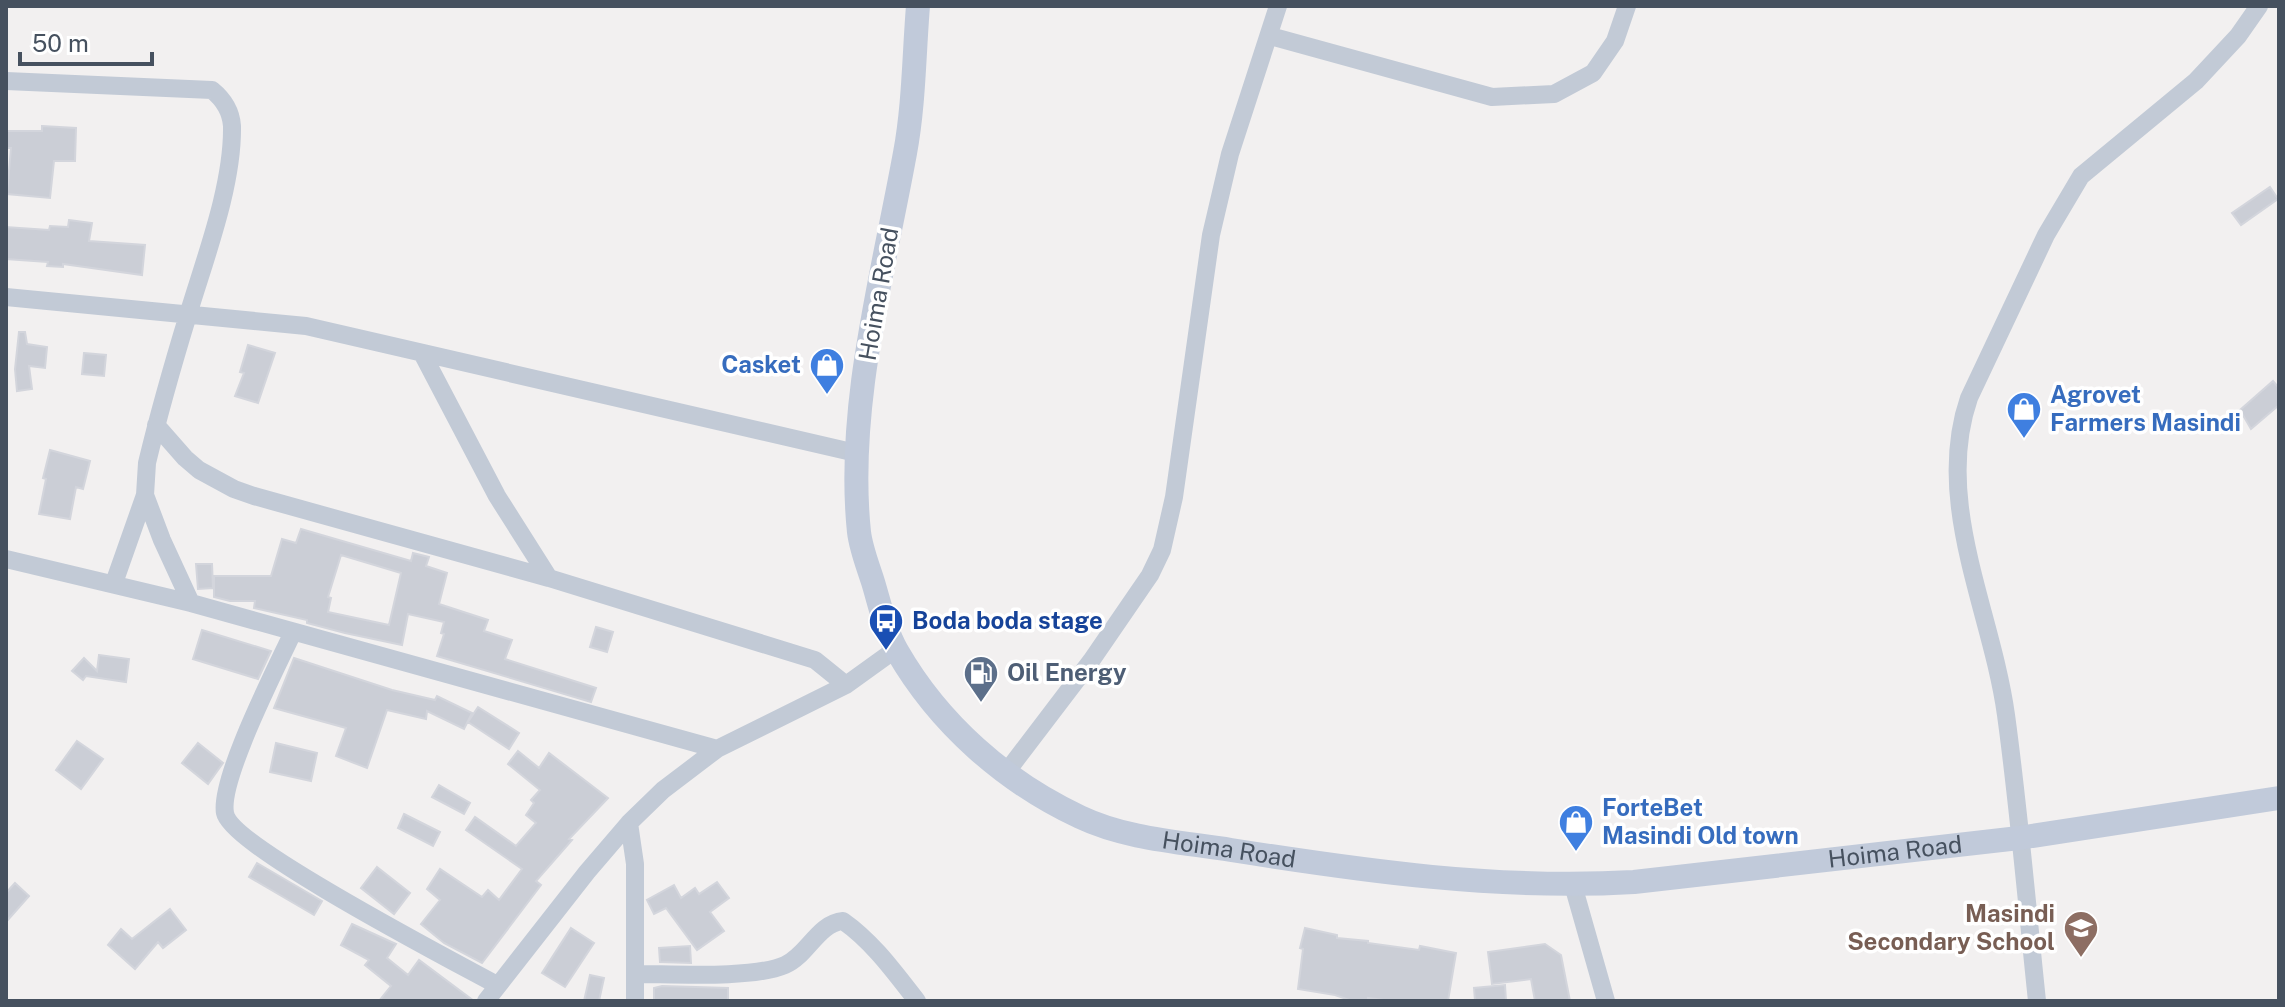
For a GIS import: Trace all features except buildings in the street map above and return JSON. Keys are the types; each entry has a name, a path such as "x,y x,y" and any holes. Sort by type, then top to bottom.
{"main road":[{"name":"Hoima Road","path":"918,6 906,147 870,333 856,453 859,536 896,649 932,701 970,743 1005,774 1083,819 1151,838 1354,870 1469,882 1573,885 1634,882 2019,838 2279,798"}],"street":[{"path":"1005,774 1099,649 1150,575 1162,550 1174,497 1211,235 1230,154 1278,6"},
{"path":"1270,36 1492,97 1554,94 1593,73 1615,41 1627,6"},
{"path":"2037,1001 2006,712 1976,587 1958,484 1957,441 1961,421 2046,235 2081,176 2196,81 2238,36 2259,6"},
{"path":"6,81 212,90 224,102 232,124 229,157 207,256 156,425 147,463 145,495 114,583"},
{"path":"6,297 306,326 856,453"},
{"path":"422,353 497,496 549,578"},
{"path":"156,425 199,470 234,489 549,578 815,660 846,685"},
{"path":"145,495 191,603"},
{"path":"6,559 191,603 717,749"},
{"path":"293,632 242,743 226,799 228,820 236,830 283,862 377,920 497,985"},
{"path":"486,1001 629,823 663,790 717,749 846,685 896,649"},
{"path":"629,823 635,864 635,1001"},
{"path":"1573,885 1606,1001"},
{"path":"635,974 753,972 783,966 806,949 831,923 843,921 885,960 917,1001"}],"place":[{"name":"Casket","path":"827,396"},
{"name":"Agrovet Farmers Masindi","path":"2024,440"},
{"name":"Boda boda stage","path":"886,652"},
{"name":"Oil Energy","path":"981,704"},
{"name":"ForteBet Masindi Old town","path":"1576,853"},
{"name":"Masindi Secondary School","path":"2081,959"}]}
